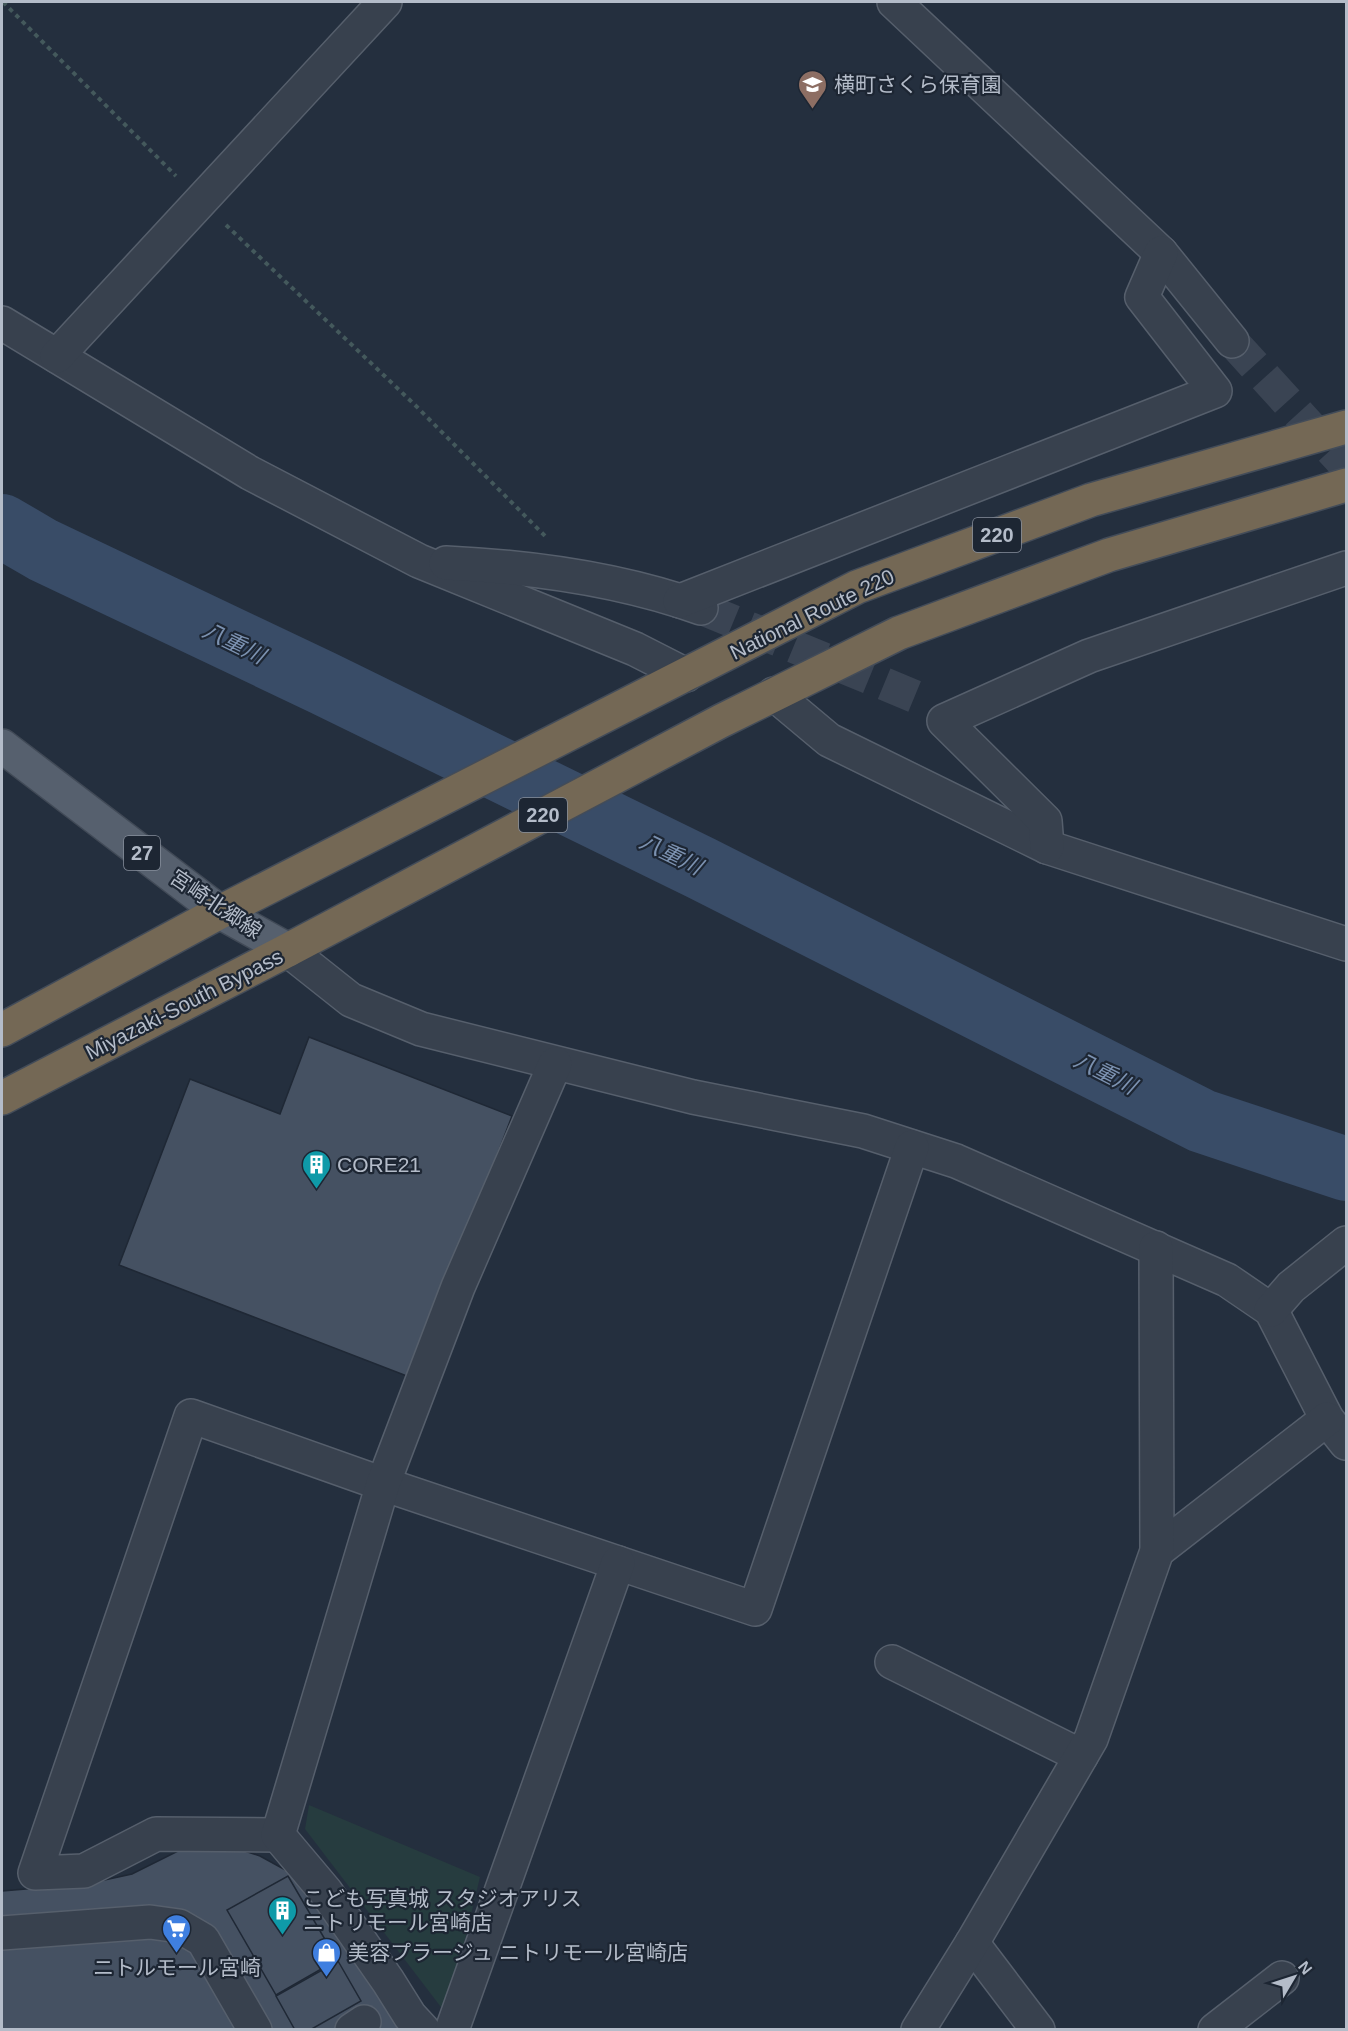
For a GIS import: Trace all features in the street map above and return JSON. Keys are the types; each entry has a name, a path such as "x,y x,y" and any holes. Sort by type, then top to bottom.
{"highway":[{"name":"National Route 220","path":"220,912 857,587 1091,500 1347,427"},
{"name":"220","path":"774,694 899,633 1109,555 1347,485"},
{"name":"Miyazaki-South Bypass","path":"2,1098 774,694"},
{"name":"220","path":"2,1030 220,912"}],"main road":[{"name":"宮崎北郷線","path":"2,746 220,912 288,950"}],"street":[{"path":"57,356 385,2"},
{"path":"894,2 1161,253 1232,341"},
{"path":"419,561 490,565 586,577 692,605 1215,391 1142,297 1161,253"},
{"path":"2,323 250,473 419,561 635,649 675,681"},
{"path":"1047,847 1045,821 936,712 1089,656 1347,568"},
{"path":"774,694 829,740 1047,847 1347,944"},
{"path":"288,950 351,1000 421,1029 693,1097 863,1131 956,1161 1227,1280 1281,1298 1337,1431 1157,1551"},
{"path":"278,1835 383,1484 458,1287 555,1064"},
{"path":"423,2030 410,2016 326,1892 278,1835 156,1834 84,1871 35,1873 192,1416 383,1484 755,1609 912,1147"},
{"path":"1281,1298 1347,1243"},
{"path":"918,2030 972,1943 1091,1739 1157,1551 1156,1248"},
{"path":"452,2030 618,1563"},
{"path":"892,1662 1081,1756"},
{"path":"2,1933 150,1922 179,1926 203,1940 255,2030"},
{"path":"972,1943 1038,2030"},
{"path":"1215,2030 1282,1978"}],"path":[{"path":"3,2 200,200 415,405 586,577"}],"green space":[{"path":"309,1805 480,1877 447,2015 305,1829"}],"building":[{"name":"CORE21","path":"309,1037 512,1116 412,1378 119,1265 190,1079 280,1114"},
{"name":"ニトルモール宮崎","path":"226,1845 260,1856 291,1873 390,2003 406,2030 2,2030 2,1891 86,1884 132,1874 188,1846"},
{"name":"こども写真城 スタジオアリス ニトリモール宮崎店","path":"288,1876 337,1960 276,1995 227,1910"},
{"name":"美容プラージュ ニトリモール宮崎店","path":"338,1961 361,2001 310,2030 295,2030 276,1996"}],"waterway":[{"name":"八重川","path":"2,526 43,550 323,683 701,868 1202,1121 1346,1169"}],"tunnel":[{"path":"1232,341 1346,466"},
{"path":"703,609 928,702"}],"place":[{"name":"横町さくら保育園","path":"813,110"},
{"name":"CORE21","path":"316,1190"},
{"name":"こども写真城 スタジオアリス ニトリモール宮崎店","path":"282,1936"},
{"name":"ニトルモール宮崎","path":"177,1954"},
{"name":"美容プラージュ ニトリモール宮崎店","path":"327,1978"}]}
